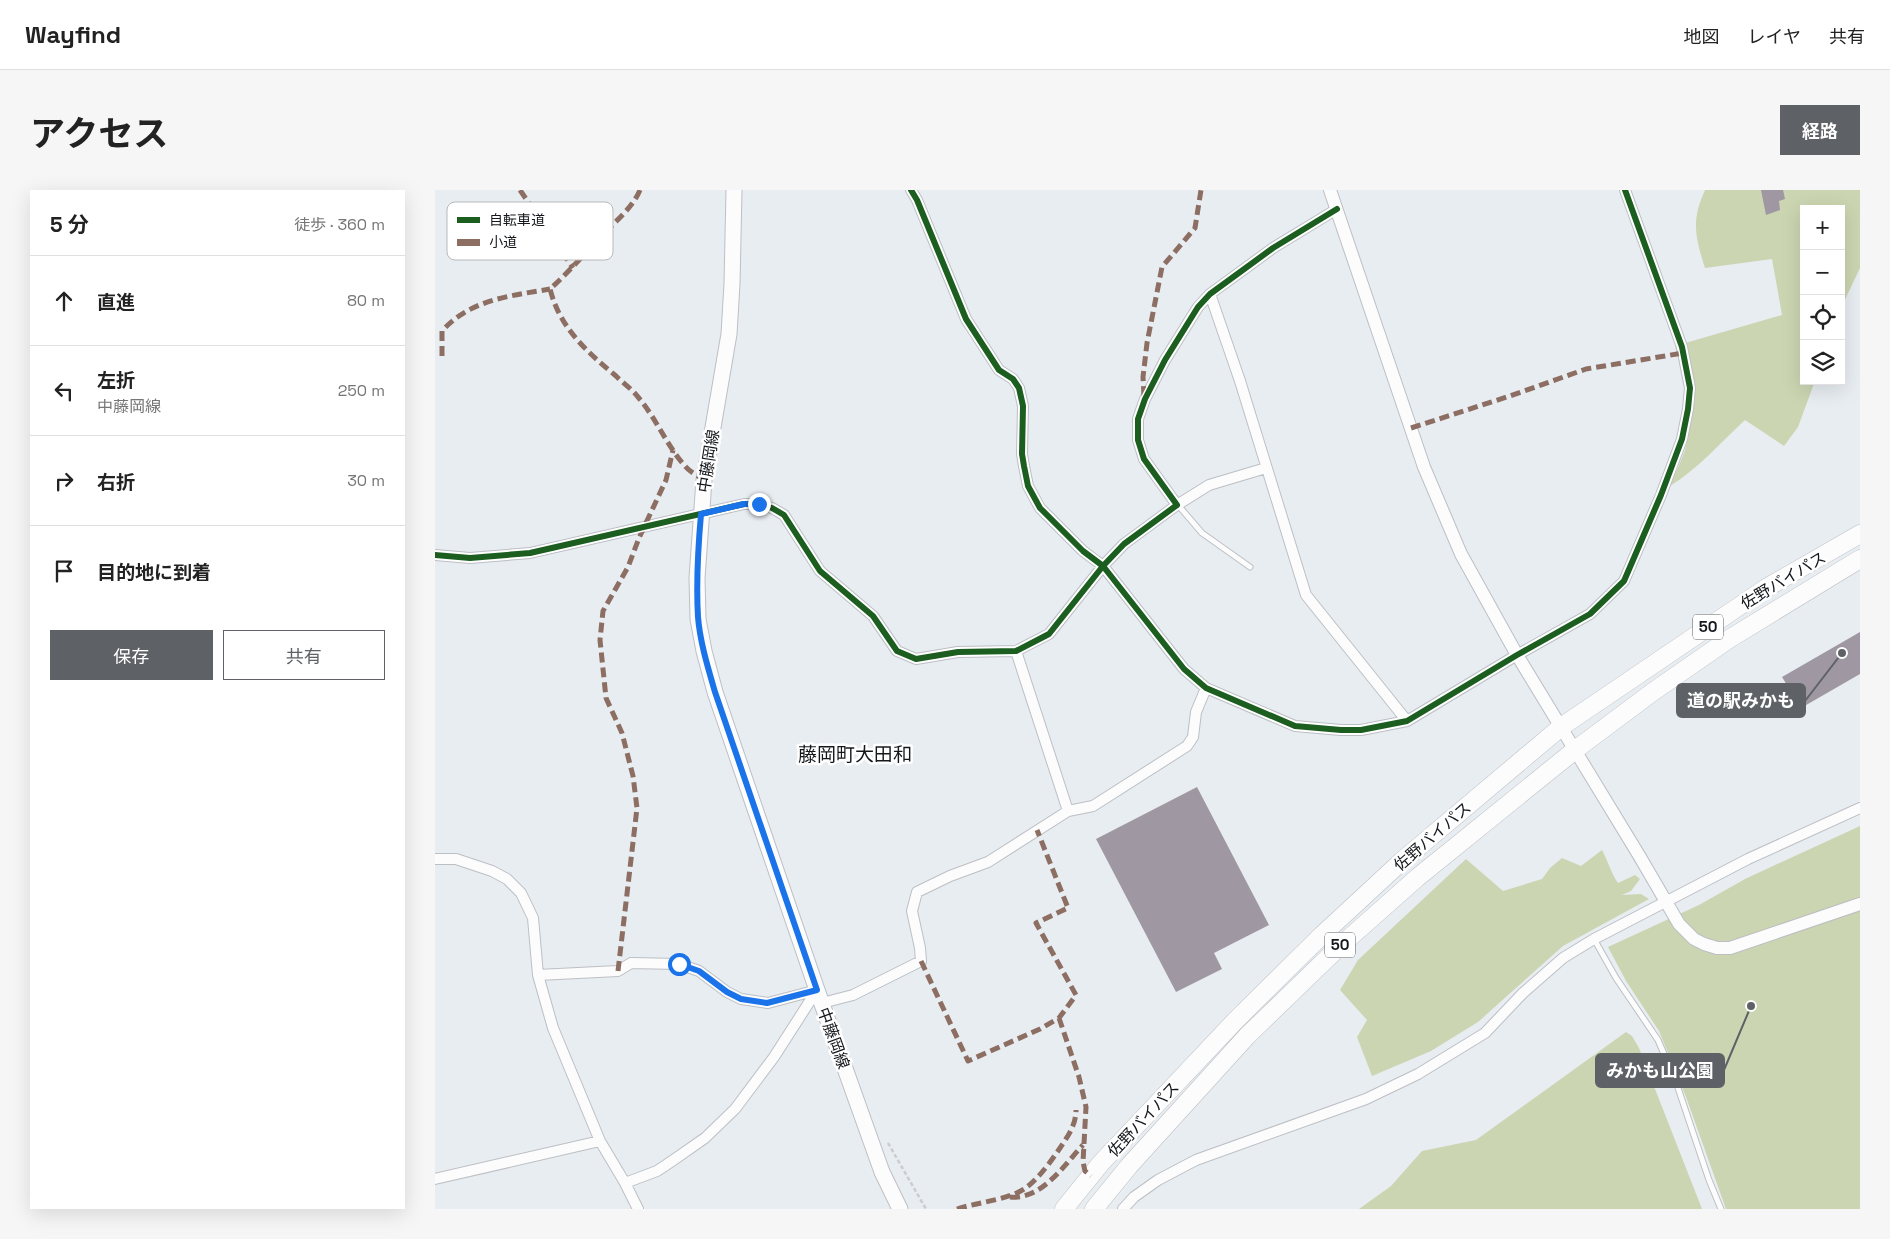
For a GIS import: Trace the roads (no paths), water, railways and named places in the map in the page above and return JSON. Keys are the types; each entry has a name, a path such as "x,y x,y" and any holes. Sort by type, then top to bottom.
{"highway":[{"name":"佐野バイパス","path":"1064,1209 1108,1156 1235,1022 1322,935 1403,860 1561,727 1766,588 1860,534"},
{"name":"佐野バイパス","path":"1094,1209 1129,1166 1247,1036 1339,947 1418,877 1575,750 1721,644 1860,559"}],"main road":[{"name":"中藤岡線","path":"734,190 729,334 704,480 697,578 698,619 715,692 819,997 882,1172 900,1209"}],"street":[{"path":"911,190 917,200 966,319 999,370 1013,379 1019,388 1023,406 1022,454 1028,486 1040,508 1061,531 1103,566 1184,670 1206,688 1295,726 1341,730 1361,730 1407,721 1590,614 1624,581 1661,495 1681,439 1689,409 1690,388 1682,347 1625,190"},
{"path":"1332,192 1424,466 1461,554 1517,655 1679,924 1693,939 1717,948 1730,948 1860,904"},
{"path":"1177,505 1144,459 1138,440 1138,419 1145,398 1165,360 1198,308 1210,294 1273,248 1337,209"},
{"path":"1210,294 1306,595 1407,721"},
{"path":"435,555 470,558 530,554 744,504 759,504 772,508 784,515 820,571 873,616 897,651 916,660 958,652 1017,651 1049,634 1103,566 1124,544 1177,505 1209,485 1266,468"},
{"path":"1017,651 1067,811"},
{"path":"538,975 618,971 631,963 679,964 699,971 727,992 741,999 767,1003 853,995 921,961 912,911 917,892 950,876 988,862 1067,811 1093,806 1187,746 1193,737 1197,712 1206,688"},
{"path":"1123,1209 1134,1197 1158,1180 1196,1160 1366,1099 1418,1074 1485,1032 1523,993 1563,958 1595,939 1748,859 1860,808"},
{"path":"435,859 456,859 492,870 507,879 521,893 533,918 538,975 553,1028 600,1141 638,1209"},
{"path":"625,1183 657,1171 705,1138 735,1109 819,997"},
{"path":"435,1179 600,1141"}],"lane":[{"path":"1177,505 1202,532 1250,566"},
{"path":"1595,939 1616,978 1658,1040 1676,1082 1709,1180 1721,1209"}],"place":[{"name":"道の駅みかも","path":"1842,653"},
{"name":"みかも山公園","path":"1751,1006"}],"district":[{"name":"藤岡町大田和","path":"855,754"}]}
